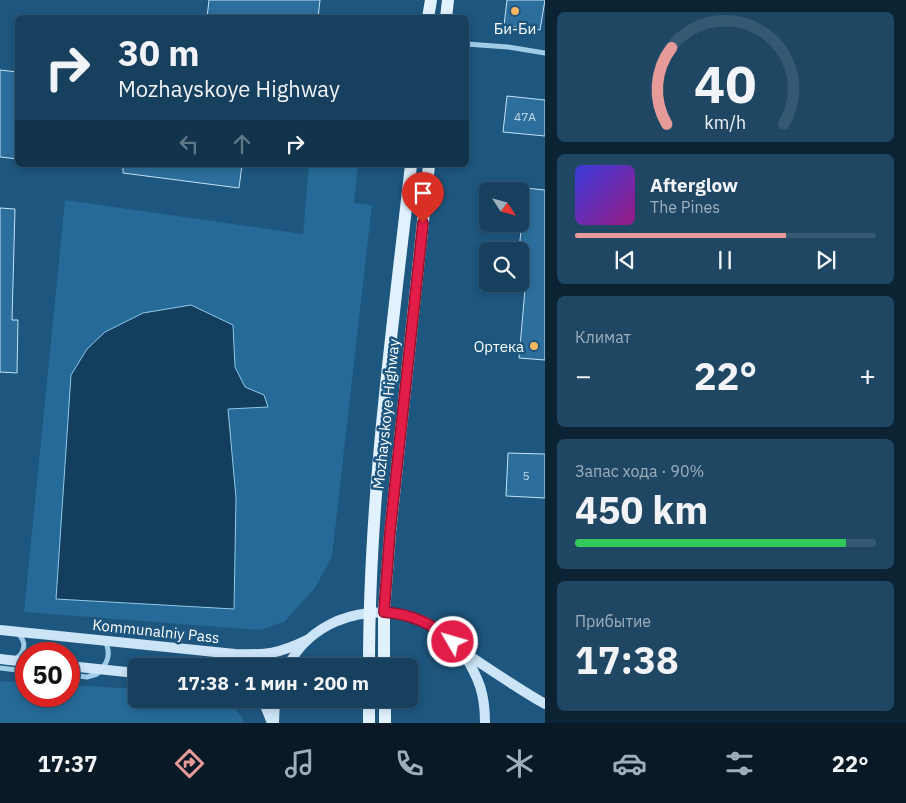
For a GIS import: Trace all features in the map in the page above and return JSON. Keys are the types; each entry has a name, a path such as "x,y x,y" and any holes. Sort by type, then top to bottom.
{"main road":[{"path":"428,15 430,0"},
{"path":"446,15 448,0"},
{"name":"Mozhayskoye Highway","path":"369,658 369,613 379,449 411,167"},
{"name":"Mozhayskoye Highway","path":"384,658 384,612 390,532 430,167"},
{"path":"292,658 307,640 328,625 351,616 369,613 400,614 424,621 444,634 462,651 545,704"},
{"name":"Kommunalniy Pass","path":"0,629 235,654 268,654 288,649 307,640"},
{"path":"462,651 477,675 485,703 485,723"},
{"path":"80,667 128,672"},
{"path":"266,708 273,723"},
{"path":"273,723 275,708"},
{"path":"369,708 369,723"},
{"path":"384,708 385,723"}],"street":[{"path":"469,44 508,47 545,53"},
{"path":"3,661 19,657 24,648 22,637 12,631"},
{"path":"80,676 97,674 102,670 109,654 106,641"},
{"path":"0,668 15,670"}],"shaded area":[{"path":"309,167 358,167 354,203 372,205 332,556 315,588 284,622 260,630 24,612 65,200 303,234","holes":["233,325 235,367 245,387 264,395 268,407 228,409 231,449 56,599 63,499"]},
{"path":"191,305 233,325 235,367 245,387 264,395 268,407 228,409 236,498 234,609 56,599 71,375 87,349 105,332 143,313"},
{"path":"0,681 15,682 15,707 80,707 80,686 128,689 128,708 235,708 244,723 0,723"}],"building":[{"path":"209,0 320,0 318,15 207,15"},
{"path":"507,0 545,0 540,30 504,25"},
{"path":"0,70 15,72 15,159 0,157"},
{"path":"507,96 545,100 545,136 503,132"},
{"path":"123,167 242,167 239,188 123,173"},
{"path":"529,188 545,190 545,360 519,358 525,292 529,292 529,242 520,242 521,232 529,232"},
{"path":"0,208 15,209 12,320 18,320 17,373 0,372"},
{"path":"508,453 545,454 545,498 506,496"}],"place":[{"name":"Би-Би","path":"515,11"},
{"name":"Ортека","path":"534,346"}],"route":[{"path":"423,223 390,532 384,612 400,614 424,621 453,642"}]}
